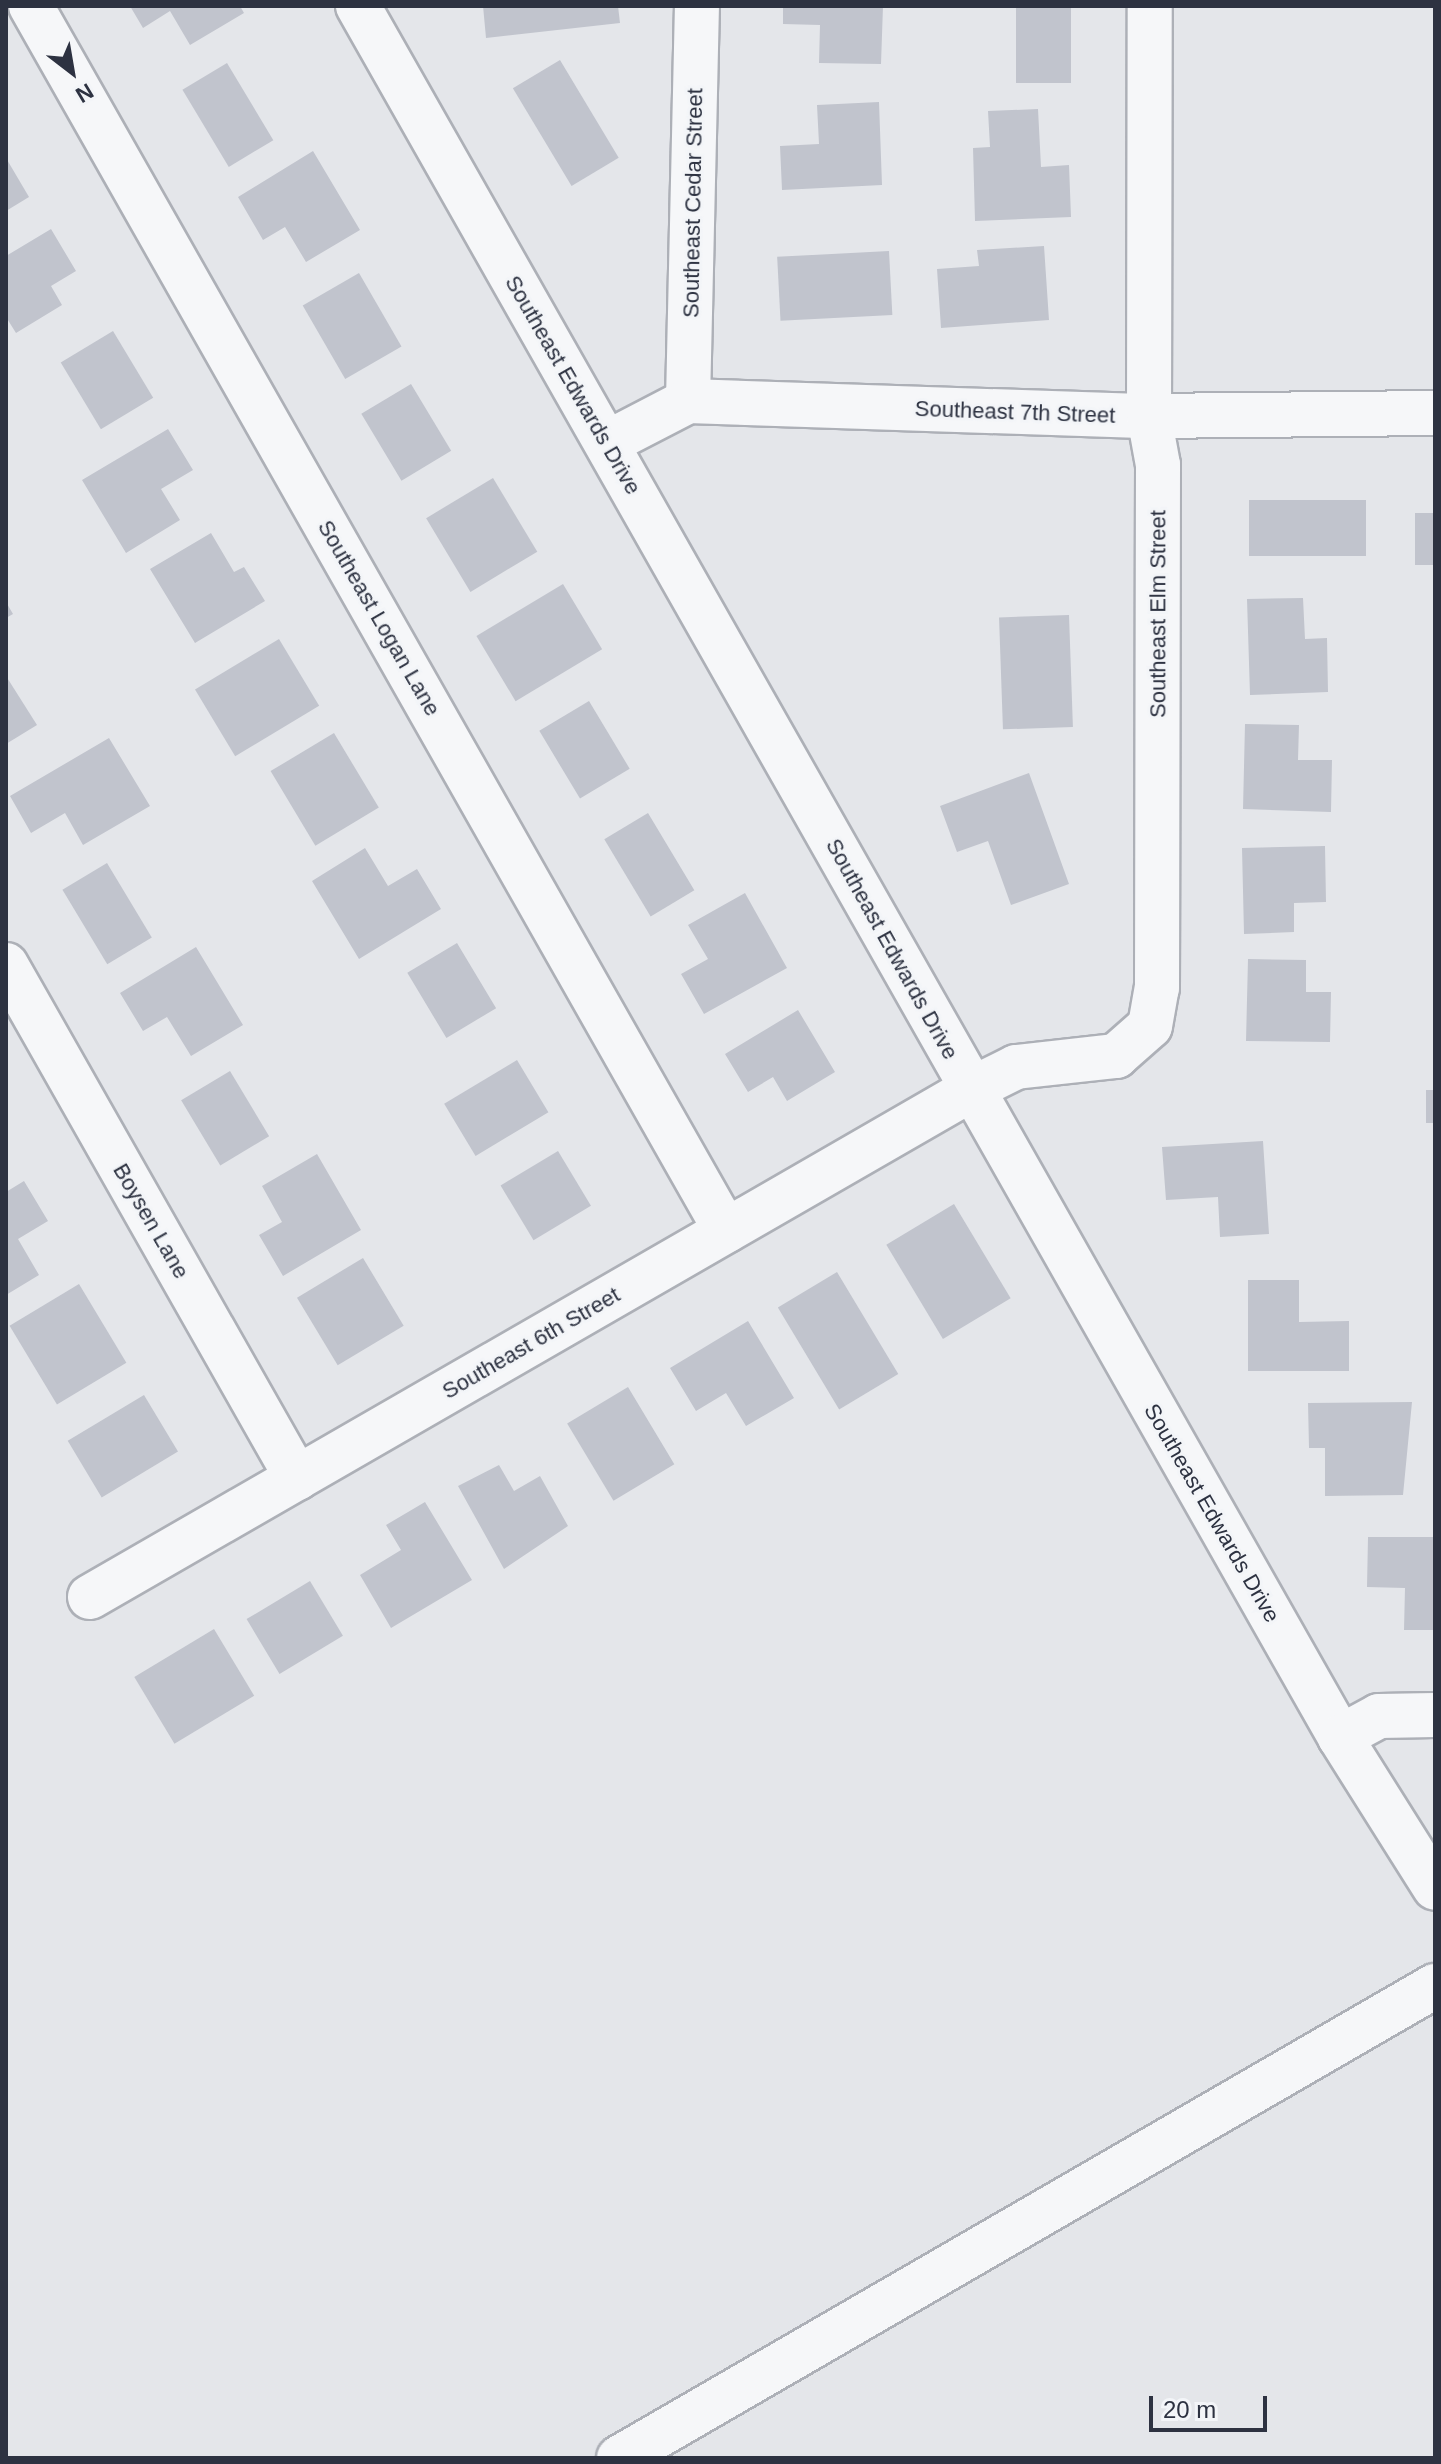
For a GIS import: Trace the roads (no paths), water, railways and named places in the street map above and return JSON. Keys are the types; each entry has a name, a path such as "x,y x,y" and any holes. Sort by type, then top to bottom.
{"street":[{"name":"Southeast Logan Lane","path":"31,6 726,1231"},
{"name":"Southeast Edwards Drive","path":"358,6 1340,1737 1435,1888"},
{"name":"Southeast Cedar Street","path":"688,401 697,6"},
{"name":"Southeast Elm Street","path":"972,1089 1016,1067 1116,1056 1150,1026 1157,988 1158,465 1149,416 1150,6"},
{"name":"Southeast 7th Street","path":"607,443 688,401 1149,416 1435,413"},
{"name":"Boysen Lane","path":"6,965 297,1478"},
{"name":"Southeast 6th Street","path":"90,1597 972,1089"},
{"path":"1340,1737 1379,1716 1435,1715"},
{"path":"619,2458 1435,1986"}]}
